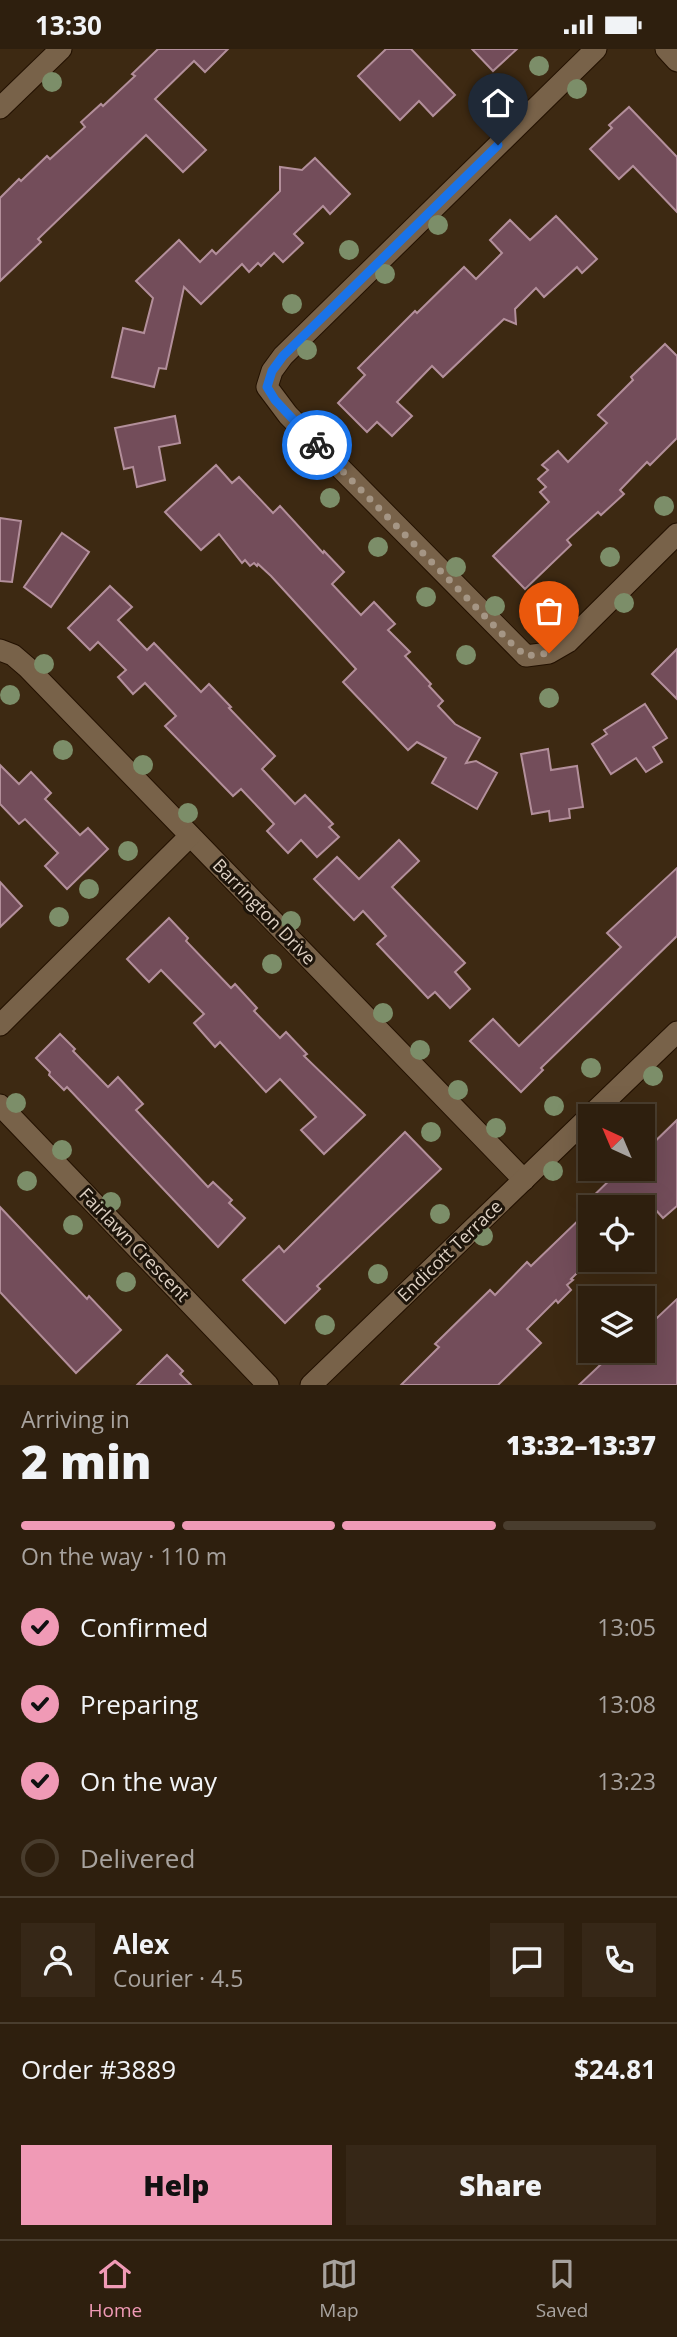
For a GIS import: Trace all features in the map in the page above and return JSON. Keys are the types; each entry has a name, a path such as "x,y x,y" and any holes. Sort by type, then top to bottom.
{"street":[{"path":"0,108 61,49"},
{"path":"596,49 283,356 272,371 267,387 288,415 526,656 549,653 568,642 677,534"},
{"path":"666,49 677,61"},
{"name":"Barrington Drive","path":"0,650 13,655 27,667 524,1180"},
{"path":"0,1025 190,836"},
{"name":"Endicott Terrace","path":"311,1385 677,1033"},
{"name":"Fairlawn Crescent","path":"0,1105 268,1385"}],"building":[{"path":"158,49 228,49 205,72 194,61 155,99 206,150 183,172 146,135 38,239 41,242 0,281 0,198 19,179 21,181 47,156 50,159 85,127 81,122 135,76 132,74"},
{"path":"386,49 411,49 455,95 433,116 419,101 400,120 358,76"},
{"path":"472,49 517,49 493,71"},
{"path":"629,107 677,157 677,212 633,166 619,179 590,149 612,128 609,125"},
{"path":"315,158 350,194 330,214 323,206 294,234 303,243 283,262 274,253 261,266 258,263 249,272 242,264 201,304 184,287 166,369 159,368 154,387 112,377 123,328 144,333 153,298 136,281 179,240 200,262 212,250 216,254 280,191 280,167 302,170"},
{"path":"556,216 597,259 582,273 577,267 544,297 536,288 515,309 516,324 504,319 443,377 432,366 397,402 412,416 392,436 377,422 367,432 338,403 365,375 358,368 415,311 417,313 464,267 476,279 502,253 490,240 510,220 530,240"},
{"path":"665,344 677,356 677,438 650,465 647,462 620,490 624,494 601,515 598,512 567,540 571,545 525,589 493,556 549,502 540,492 546,487 538,479 548,470 542,465 558,451 568,462 607,423 598,415"},
{"path":"175,416 180,443 159,447 165,480 137,487 133,467 124,469 115,428"},
{"path":"216,465 232,483 239,477 273,513 280,506 323,553 324,551 344,572 332,584 361,615 374,602 395,624 388,630 410,652 405,656 443,701 438,706 455,724 480,738 466,763 476,761 497,773 477,809 432,783 446,758 417,742 408,750 343,682 356,669 271,576 258,564 250,566 245,560 242,563 219,534 201,550 165,512"},
{"path":"0,518 21,521 12,582 0,581"},
{"path":"62,533 89,552 51,607 24,587"},
{"path":"110,586 132,607 118,620 147,650 154,643 201,692 209,684 275,756 262,769 295,804 305,795 333,824 329,827 339,837 317,857 301,840 288,853 267,831 274,824 241,789 233,796 165,726 176,716 145,683 133,694 118,677 126,670 98,642 90,650 68,628"},
{"path":"677,649 677,699 652,674"},
{"path":"645,704 667,738 653,747 662,762 646,772 636,758 611,774 592,744 607,734 604,730"},
{"path":"548,749 551,770 577,766 583,807 569,809 570,818 550,821 549,811 532,814 521,754"},
{"path":"0,765 19,784 31,772 51,793 45,799 80,835 88,828 108,849 67,889 45,866 58,853 25,819 19,824 0,804"},
{"path":"399,840 419,861 392,887 465,963 455,972 470,989 450,1008 435,992 428,998 377,944 386,936 363,911 354,920 314,879 337,857 359,879"},
{"path":"677,868 677,936 541,1068 543,1070 521,1092 470,1041 493,1019 519,1046 621,947 607,933"},
{"path":"0,882 22,906 0,927"},
{"path":"169,918 188,938 186,941 231,988 235,984 257,1008 254,1011 280,1038 286,1032 307,1054 304,1056 365,1115 324,1154 301,1130 316,1117 280,1079 266,1092 220,1042 215,1047 194,1023 204,1014 161,970 149,982 127,959"},
{"path":"60,1034 108,1087 118,1077 143,1104 136,1110 208,1187 213,1182 232,1200 229,1203 245,1218 218,1247 67,1087 64,1090 49,1075 50,1072 36,1058"},
{"path":"677,1120 677,1206 663,1218 655,1209 655,1195 594,1195 609,1181 655,1181 655,1141"},
{"path":"405,1132 441,1169 317,1286 320,1289 285,1323 243,1280 279,1246 284,1252"},
{"path":"0,1207 87,1299 89,1296 121,1330 76,1373 0,1292"},
{"path":"578,1221 578,1272 567,1285 571,1290 558,1303 556,1300 527,1329 541,1343 498,1385 401,1385 439,1347 435,1344 490,1290 495,1295 527,1262 531,1266"},
{"path":"677,1299 677,1385 579,1385 602,1363 655,1363 655,1320"},
{"path":"167,1355 183,1371 180,1374 191,1385 137,1385"}],"way so far":[{"path":"317,445 513,645 526,656 549,653"}],"route":[{"path":"317,445 275,400 267,387 272,371 283,356 498,145"}]}
